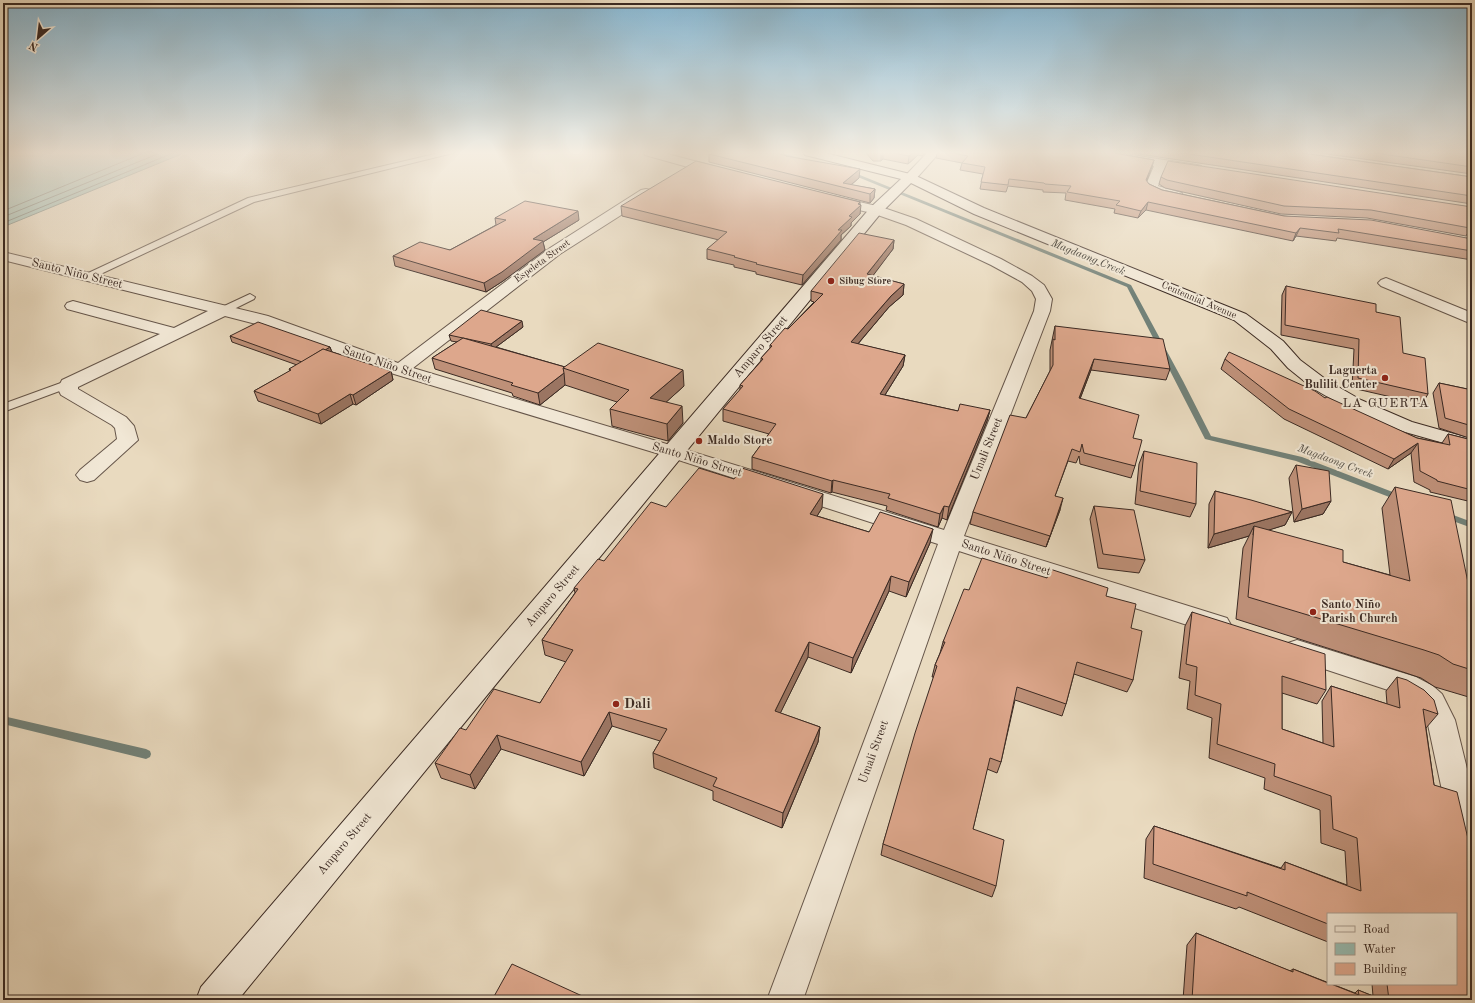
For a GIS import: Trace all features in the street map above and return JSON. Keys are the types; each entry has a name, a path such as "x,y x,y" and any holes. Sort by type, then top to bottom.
{"street":[{"name":"Espeleta Street","path":"400,370 555,251 581,233 636,200"},
{"name":"Umali Street","path":"785,1000 950,540 1042,311 1044,299 1038,288 1027,279 996,262 911,222 876,210 833,200"},
{"name":"Amparo Street","path":"214,1000 876,210 887,200"},
{"name":"Centennial Avenue","path":"946,200 979,211 1240,317 1277,345 1294,364 1334,393 1354,404 1405,426 1472,446"},
{"name":"Santo Niño Street","path":"3,256 262,320 400,370 673,452 1239,632"},
{"path":"1386,283 1472,319"},
{"path":"73,306 175,333"},
{"path":"87,475 128,440 123,425 111,415 68,391 69,384 224,310"},
{"path":"1277,644 1406,685 1419,691 1430,699 1437,709 1441,720 1471,844"}],"lane":[{"path":"87,276 251,200"},
{"path":"224,310 250,297"},
{"path":"3,408 69,384"}],"water":[{"path":"3,200 70,200 3,227"}],"building":[{"path":"631,200 851,200 860,202 858,204 861,205 849,216 852,217 838,230 842,230 803,275 756,264 757,263 734,257 735,256 707,249 727,232 621,206"},
{"path":"1113,200 1208,200 1284,216 1371,220 1472,239 1472,251 1338,229 1339,233 1300,228 1296,233 1148,202 1141,211 1116,205 1120,201"},
{"path":"1256,200 1424,200 1472,207 1472,226 1469,226 1470,228 1371,210 1284,206"},
{"path":"525,201 578,211 533,239 543,241 502,272 484,283 393,256 420,242 450,250 506,220 495,218"},
{"path":"859,233 894,240 867,274 904,284 891,296 851,342 905,355 880,394 958,411 960,404 990,410 949,507 944,506 940,514 888,498 890,494 832,481 752,457 776,424 723,409 743,386 740,385 763,359 761,358 772,346 770,345 785,328 788,329 823,294 811,291"},
{"path":"1286,286 1376,304 1376,312 1400,317 1403,353 1425,358 1428,394 1358,378 1359,339 1285,325"},
{"path":"481,310 522,321 491,344 449,335"},
{"path":"258,322 330,347 325,350 323,349 302,362 230,336"},
{"path":"1055,326 1163,339 1170,369 1094,359 1079,398 1139,415 1133,438 1142,440 1135,466 1084,453 1082,444 1080,452 1072,449 1055,496 1063,498 1050,536 973,512 1010,415 1026,418 1053,365 1053,339 1055,340"},
{"path":"463,338 565,367 563,368 564,373 538,393 511,385 513,383 432,358"},
{"path":"598,343 683,370 650,398 682,406 667,424 610,409 629,390 563,368"},
{"path":"323,349 391,371 353,395 350,394 318,414 254,391 291,370 289,369"},
{"path":"1229,352 1315,391 1325,398 1327,397 1417,438 1450,445 1448,434 1472,440 1472,490 1437,481 1420,471 1418,443 1394,459 1289,409 1225,359"},
{"path":"1439,383 1472,390 1472,426 1445,418"},
{"path":"1144,451 1197,463 1196,504 1140,491"},
{"path":"1296,465 1329,471 1331,501 1302,509"},
{"path":"699,468 734,479 742,468 823,494 810,514 869,532 880,512 933,529 909,582 891,576 853,658 809,642 775,711 820,727 783,813 713,786 717,778 653,753 667,729 609,712 581,762 497,735 470,775 435,763 460,728 466,730 494,689 540,703 573,650 542,640 578,589 574,588 598,559 604,561 651,502 666,507"},
{"path":"1395,487 1451,500 1472,602 1472,670 1453,664 1439,655 1424,650 1248,597 1254,526 1343,550 1343,562 1410,581"},
{"path":"1215,491 1251,500 1292,512 1214,534"},
{"path":"1094,506 1134,510 1145,560 1103,554"},
{"path":"982,558 1047,578 1050,569 1108,588 1106,596 1136,604 1131,628 1142,631 1133,680 1077,662 1066,704 1017,687 1001,762 990,758 973,829 1004,840 996,886 883,844 915,733 937,666 935,665 964,589 969,590"},
{"path":"1192,612 1325,654 1326,690 1282,676 1282,729 1334,747 1331,686 1400,708 1397,677 1407,680 1424,690 1434,700 1438,714 1423,709 1434,785 1457,792 1472,851 1472,1000 1389,1000 1387,985 1457,985 1457,913 1327,913 1327,924 1247,892 1247,896 1153,864 1154,826 1285,870 1285,862 1361,891 1357,838 1333,829 1331,796 1274,776 1275,764 1217,744 1221,704 1195,695 1197,667 1186,664"},
{"path":"1196,933 1293,972 1293,969 1327,983 1327,985 1334,985 1359,995 1358,990 1383,1000 1192,1000"},
{"path":"512,964 591,1000 492,1000"}],"waterway":[{"name":"Magdaong Creek","path":"918,200 1129,286 1208,437 1299,459 1400,498"},
{"name":"Magdaong Creek","path":"1445,515 1472,525"},
{"path":"3,720 146,754"}],"place":[{"name":"Sibug Store","path":"831,281"},
{"name":"Laguerta Bulilit Center","path":"1385,378"},
{"name":"Maldo Store","path":"699,441"},
{"name":"Santo Niño Parish Church","path":"1313,612"},
{"name":"Dali","path":"616,704"}],"district":[{"name":"LA GUERTA","path":"1386,403"}]}
